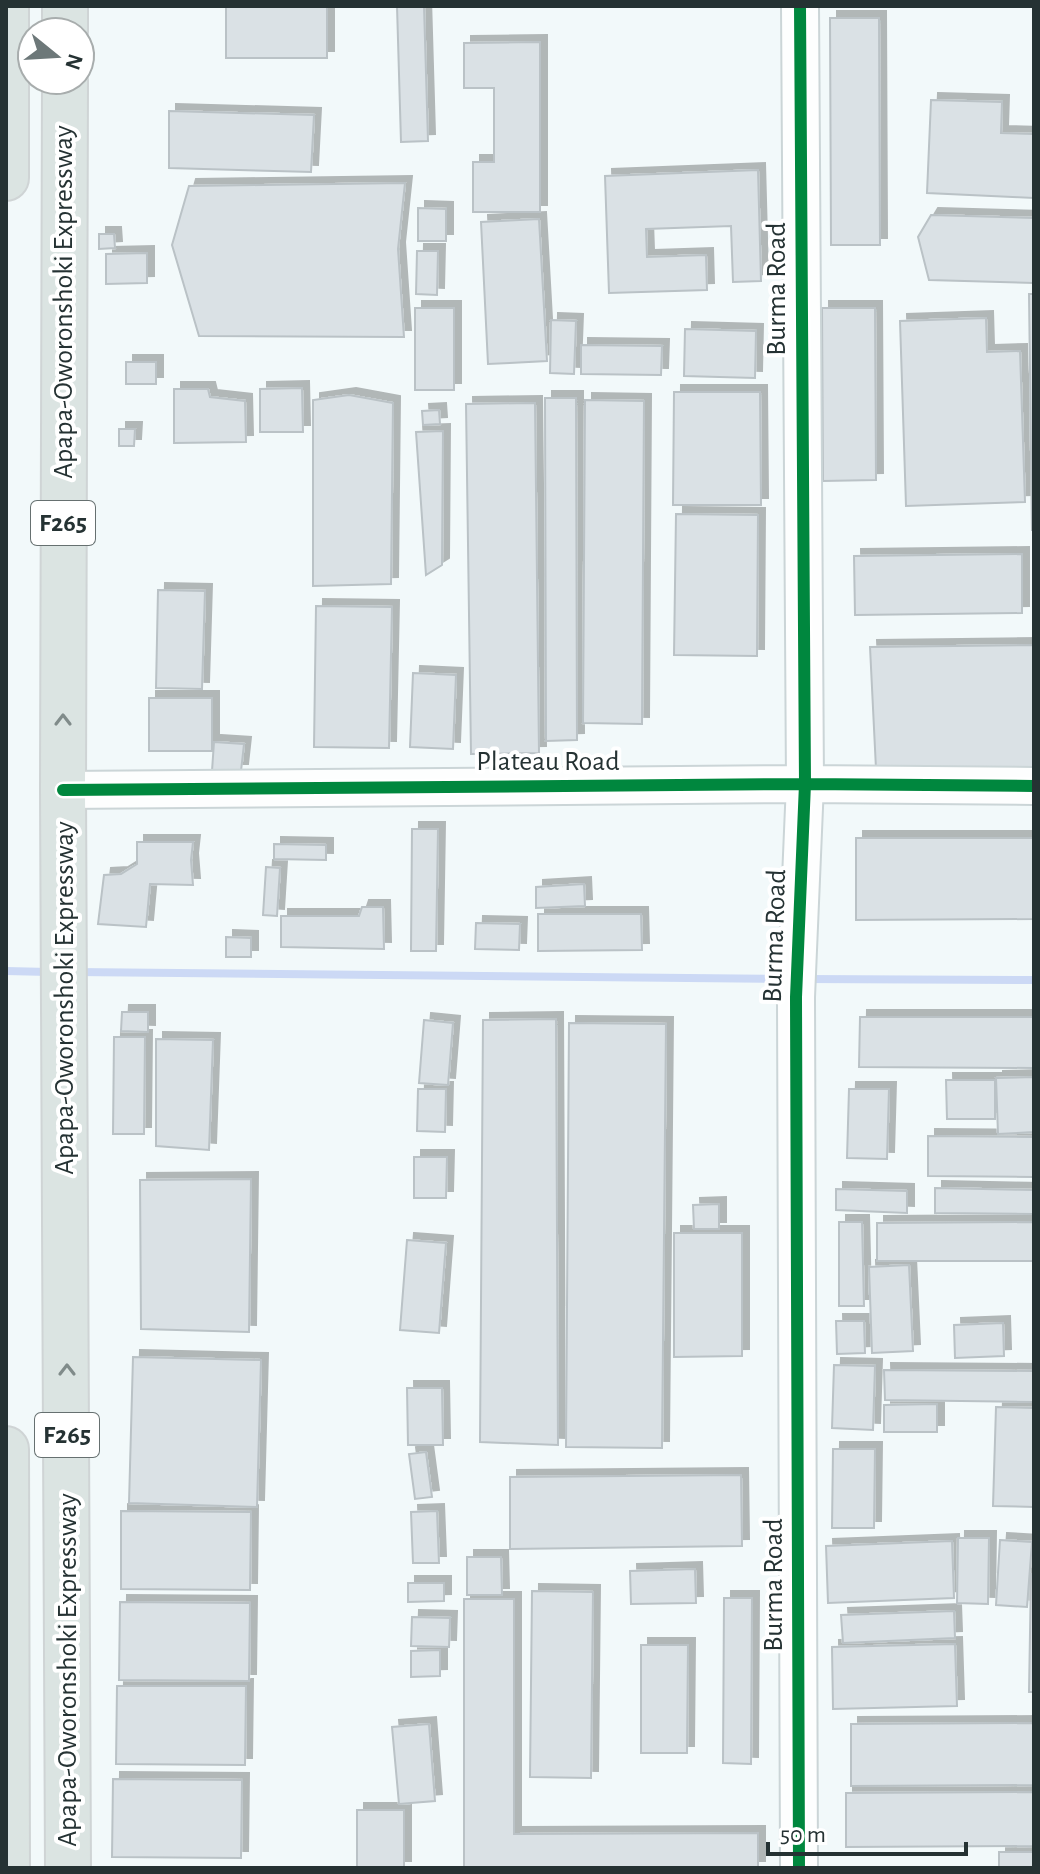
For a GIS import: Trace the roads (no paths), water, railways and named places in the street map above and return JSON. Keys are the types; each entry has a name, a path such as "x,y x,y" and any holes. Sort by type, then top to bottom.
{"main road":[{"name":"Apapa-Oworonshoki Expressway","path":"6,6 6,178"},
{"name":"Apapa-Oworonshoki Expressway","path":"65,96 63,790 68,1868"},
{"name":"F265","path":"6,1449 7,1868"}],"street":[{"name":"Burma Road","path":"799,1868 796,997 805,784 800,6"},
{"name":"Plateau Road","path":"63,790 805,784 1034,786"}],"waterway":[{"path":"6,971 49,972"},
{"path":"75,972 789,979"},
{"path":"807,979 1034,980"}]}
